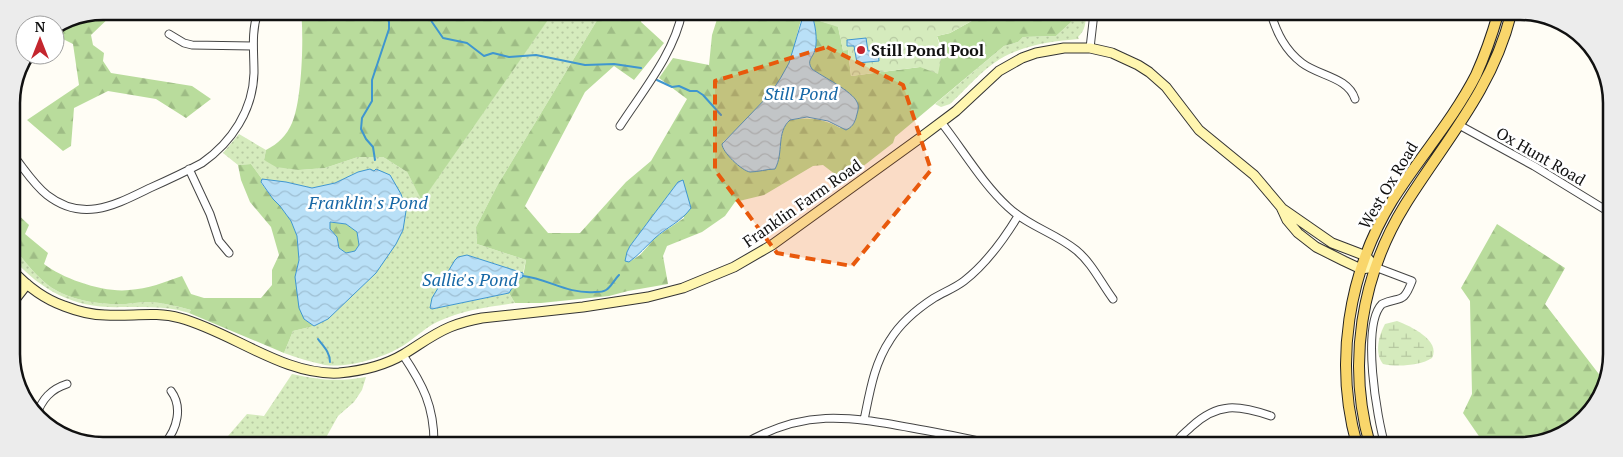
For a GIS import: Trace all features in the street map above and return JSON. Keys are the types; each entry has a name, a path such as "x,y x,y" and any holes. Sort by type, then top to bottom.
{"main road":[{"name":"West Ox Road","path":"1355,437 1347,394 1346,356 1350,316 1361,269 1380,223 1393,200 1451,116 1475,76 1485,54 1496,20"},
{"name":"West Ox Road","path":"1368,437 1361,400 1359,352 1366,298 1375,267 1388,235 1406,204 1484,86 1494,66 1509,20"}],"street":[{"path":"20,163 46,194 66,206 94,210 112,206 189,170 219,150 230,138 245,112 254,75 252,46 256,20"},
{"path":"620,126 669,49 676,36 680,20"},
{"path":"1090,48 1093,20"},
{"path":"1273,20 1280,38 1295,57 1312,70 1345,83 1355,99"},
{"path":"169,34 184,43 192,45 252,46"},
{"name":"Franklin Farm Road","path":"20,277 52,301 86,313 104,316 162,314 191,321 296,367 340,373 365,370 389,362 437,333 467,321 630,300 664,293 709,278 734,267 772,245 941,122 999,71 1022,58 1049,50 1064,48 1090,48 1112,53 1138,64 1166,87 1199,130 1249,170 1281,207 1332,243 1366,256 1375,267"},
{"path":"941,122 1001,200 1018,216 1078,251 1113,300"},
{"name":"Ox Hunt Road","path":"1459,125 1534,166 1603,208"},
{"path":"189,170 210,214 219,241 229,253"},
{"name":"Franklin Farm Road","path":"1281,207 1287,220 1298,233 1332,256 1361,269"},
{"path":"864,420 876,366 882,352 897,329 920,308 955,287 974,272 1010,229 1018,216"},
{"path":"1361,269 1375,267 1412,281 1403,298 1382,304 1376,315 1372,341 1372,371 1374,395 1383,437"},
{"path":"20,293 27,284"},
{"path":"403,355 425,390 430,403 434,437"},
{"path":"40,407 43,400 54,389 68,384"},
{"path":"169,437 173,432 177,418 177,401 171,391"},
{"path":"1180,437 1200,419 1226,407 1248,408 1271,416"},
{"path":"758,437 774,429 805,420 837,417 959,437"}],"highlighted area":[{"path":"827,47 903,85 931,170 852,266 777,253 715,170 715,81"}],"green space":[{"path":"107,20 91,35 93,45 104,53 103,61 111,73 192,86 211,99 186,118 156,99 108,91 74,108 71,146 63,151 27,120 79,85 73,44 65,40 65,29 87,22"},
{"path":"301,20 548,20 422,201 407,172 383,157 358,157 325,168 299,170 276,167 264,160 266,150 285,135 292,123 300,85"},
{"path":"547,20 597,20 497,186 476,227 477,244 526,260 523,273 467,255 430,307 432,309 509,293 515,303 475,309 446,318 432,325 399,348 363,362 333,366 304,360 284,353 293,331 314,326 328,319 376,273 374,171 358,172 335,183 312,188 262,179 251,164 238,165 223,153 239,134 266,150 264,160 299,170 325,168 358,157 383,157 407,172 422,200"},
{"path":"597,20 641,20 641,22 664,43 634,80 614,66 585,92 525,206 548,233 580,233 626,182 651,161 687,99 659,78 673,58 709,65 712,35 717,20 802,20 790,61 778,84 761,105 723,142 771,169 775,169 778,163 783,130 790,120 816,119 840,128 855,122 858,105 846,92 815,72 809,65 816,47 813,20 838,26 843,50 848,50 851,76 920,67 941,46 937,36 950,33 973,20 1073,20 1056,36 1023,37 1018,42 1004,46 895,137 893,143 844,181 823,165 813,166 764,195 735,202 725,216 702,232 667,246 663,256 668,284 609,296 541,303 515,303 509,293 517,280 523,277 526,260 477,244 476,227 497,186","holes":["678,182 684,218 656,237 640,255 629,262 627,252 630,246"]},
{"path":"816,20 973,20 950,33 937,36 942,54 938,74 920,67 851,76 848,50 843,51 838,27"},
{"path":"1073,20 1086,20 1084,29 1078,37 1079,39 1038,44 1009,54 974,80 950,104 941,107 935,104 1004,46 1018,42 1023,37 1056,36"},
{"path":"251,164 262,179 261,183 291,221 297,236 299,260 295,277 304,319 314,326 293,331 284,353 189,313 191,310 149,302 126,304 97,303 69,296 52,288 41,279 20,256 20,217 29,225 25,234 48,253 44,264 73,280 97,287 119,290 150,287 182,276 191,294 204,298 261,298 272,285 272,270 279,255 271,227 250,202 241,180 238,165"},
{"path":"329,222 346,224 357,232 359,245 355,251 346,253 339,248 337,237 330,229"},
{"path":"1497,224 1565,268 1545,304 1600,375 1597,386 1589,400 1570,420 1552,431 1541,434 1525,437 1480,437 1463,413 1472,394 1470,301 1461,288"},
{"path":"20,256 30,268 52,288 78,299 107,304 149,302 191,310 189,313 165,308 107,307 76,302 36,281 20,266"},
{"path":"1397,321 1416,330 1428,340 1434,351 1432,358 1421,363 1408,365 1383,364 1380,360 1378,349 1381,333 1385,324"},
{"path":"292,374 329,380 366,377 362,390 354,402 338,416 326,437 227,437 247,414 264,416"}],"water":[{"name":"Still Pond","path":"802,20 814,20 816,46 810,66 854,98 857,102 858,110 854,124 846,130 828,121 807,117 790,120 783,130 778,163 775,169 746,171 729,156 722,144 770,94 789,63"},
{"name":"Still Pond Pool","path":"866,38 868,51 878,50 879,61 857,63 854,46 847,46 847,40"},
{"name":"Franklin's Pond","path":"370,169 374,171 376,169 390,175 401,194 406,211 403,230 396,244 376,273 328,319 314,326 304,319 299,308 295,277 299,260 297,236 291,221 261,182 262,179 312,188 335,183 358,172","holes":["330,222 346,224 357,232 359,245 355,251 346,253 339,248 337,237 330,229"]},
{"path":"683,180 691,208 633,259 629,262 625,261 630,246 678,182"},
{"name":"Sallie's Pond","path":"467,255 523,273 523,277 517,280 509,293 430,308 432,298 455,260 458,257"}],"waterway":[{"path":"375,160 373,147 361,129 362,118 372,101 372,80 389,29 388,20"},
{"path":"431,20 443,38 467,43 484,56 493,53 509,57 536,55 585,65 614,64 641,68"},
{"path":"657,80 672,87 679,86 690,91 697,91 721,115"},
{"path":"523,276 575,291 596,292 608,289 619,275"},
{"path":"318,339 328,352 330,362"}],"place":[{"name":"Still Pond Pool","path":"861,50"}]}
